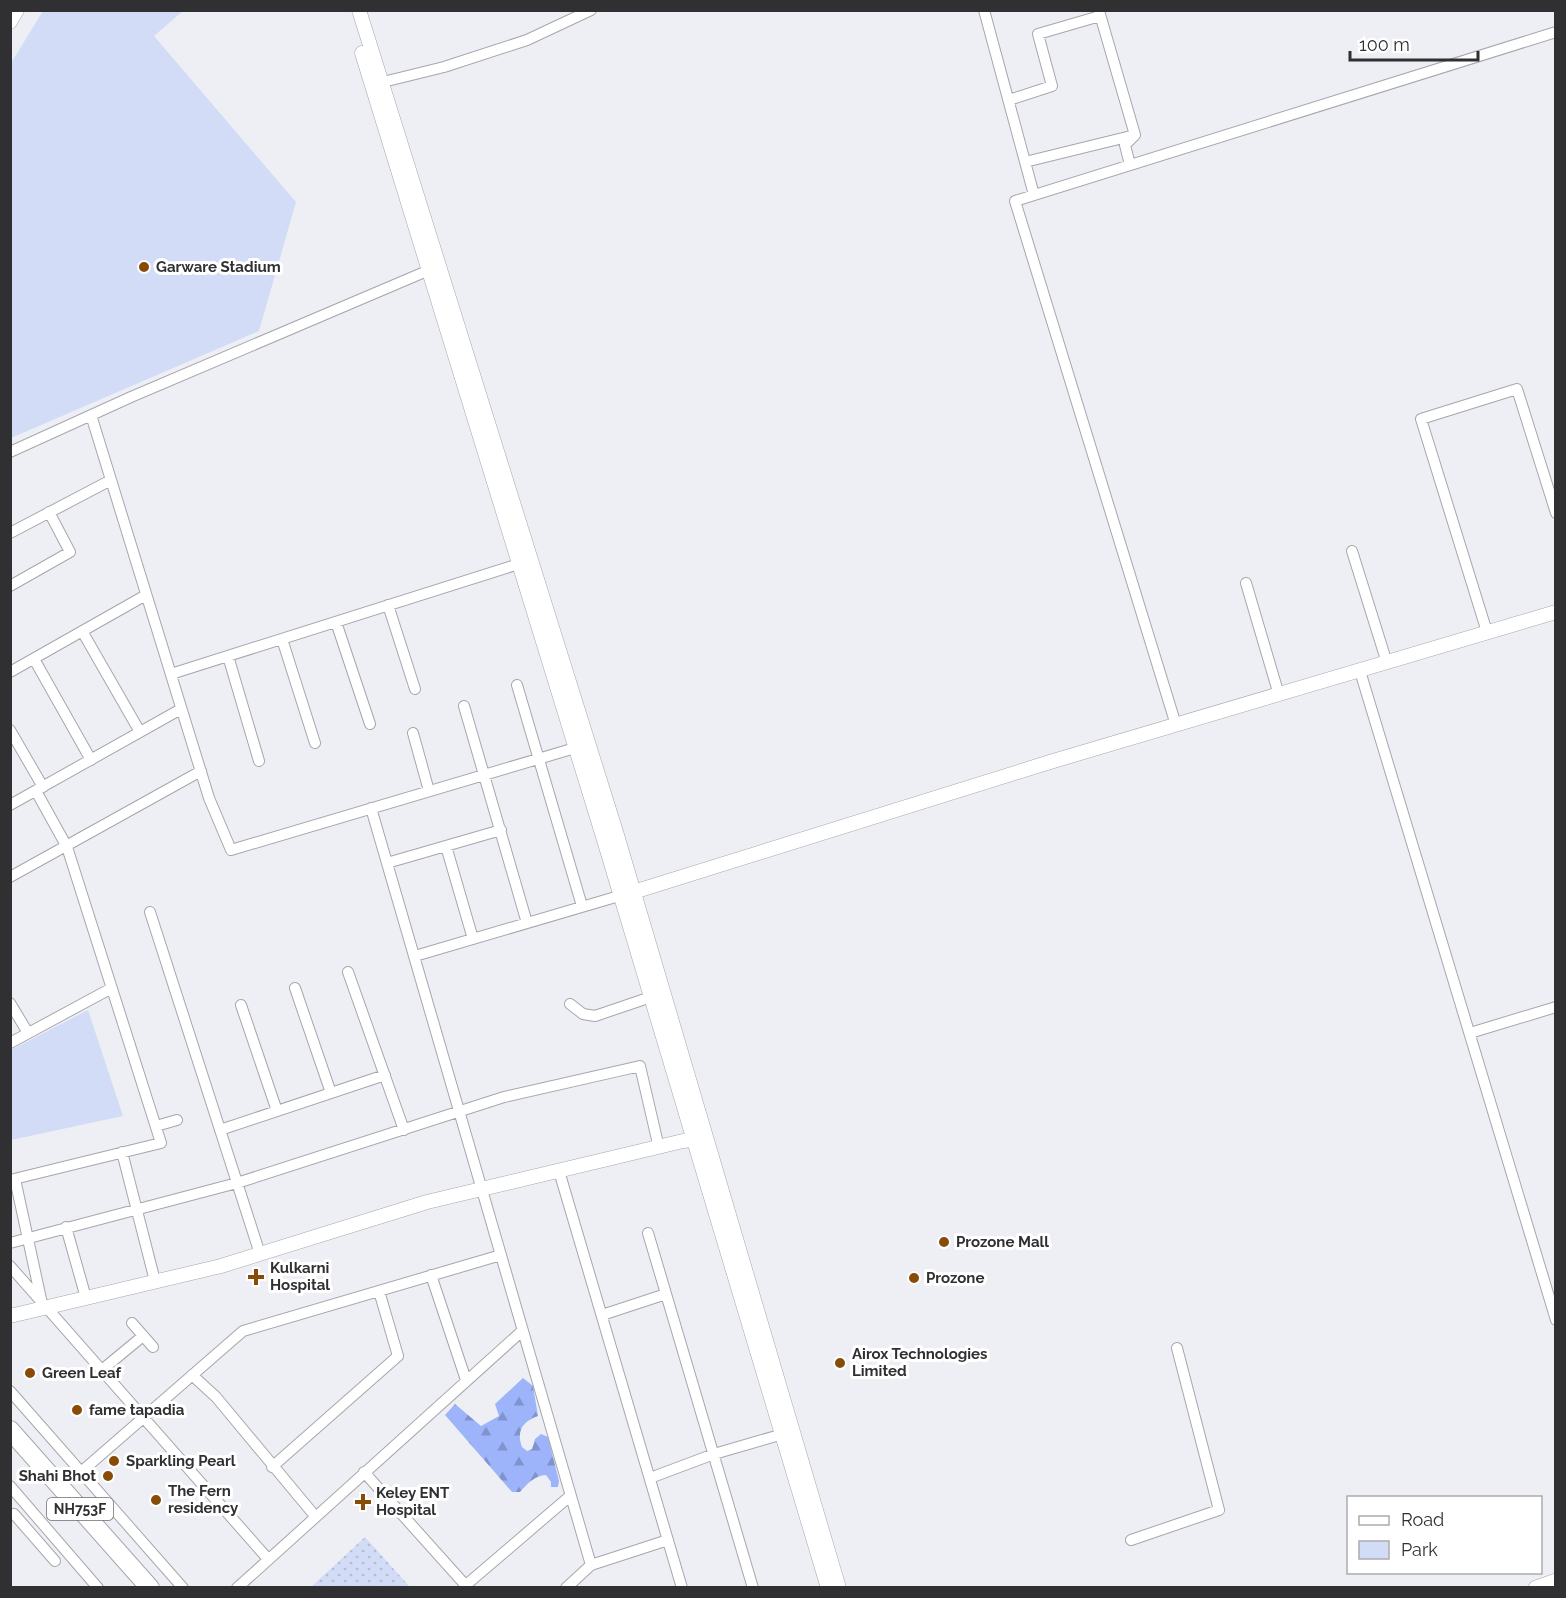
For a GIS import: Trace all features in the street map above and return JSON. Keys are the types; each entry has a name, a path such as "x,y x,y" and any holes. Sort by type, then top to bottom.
{"highway":[{"name":"NH753F","path":"10,1430 150,1587"},
{"name":"NH753F","path":"10,1447 135,1587"}],"main road":[{"path":"1536,1587 1556,1581"}],"street":[{"path":"10,22 17,10"},
{"path":"350,10 360,29 525,562 633,892 696,1136 828,1587"},
{"path":"359,10 360,29"},
{"path":"376,84 444,67 527,40 591,10"},
{"path":"984,10 1034,195"},
{"path":"1009,100 1052,86 1038,34 1099,13 1135,135"},
{"path":"1176,725 1015,201 1556,32"},
{"path":"1025,162 1135,135"},
{"path":"1130,165 1125,144 1135,135"},
{"path":"10,452 434,268"},
{"path":"1487,632 1421,420 1517,389 1556,513"},
{"path":"91,415 201,771 231,850 575,748"},
{"path":"10,533 111,480"},
{"path":"10,586 70,552 49,512"},
{"path":"1352,551 1387,663"},
{"path":"171,674 525,562"},
{"path":"525,562 575,748 619,896 839,1587"},
{"path":"1246,583 1279,695"},
{"path":"10,672 146,595"},
{"path":"388,605 416,689"},
{"path":"415,956 1556,612"},
{"path":"336,622 370,724"},
{"path":"82,631 140,732"},
{"path":"282,639 315,743"},
{"path":"228,656 260,761"},
{"path":"34,659 91,760"},
{"path":"1360,671 1556,1320"},
{"path":"517,685 582,906"},
{"path":"464,706 527,923"},
{"path":"10,805 182,709"},
{"path":"413,733 429,790"},
{"path":"12,734 67,847 110,989 161,1143 13,1179 45,1304"},
{"path":"10,877 201,771"},
{"path":"371,808 591,1565"},
{"path":"387,862 501,830"},
{"path":"446,846 473,939"},
{"path":"150,912 260,1254"},
{"path":"348,972 405,1130"},
{"path":"295,988 331,1093"},
{"path":"10,1043 110,989"},
{"path":"570,1004 583,1014 595,1016 651,997"},
{"path":"10,1003 28,1033"},
{"path":"241,1005 277,1111"},
{"path":"1470,1033 1556,1007"},
{"path":"10,1243 237,1183 504,1097 640,1066 659,1148"},
{"path":"220,1130 385,1075"},
{"path":"156,1126 177,1120"},
{"path":"10,1316 45,1304 86,1298 260,1254 427,1202 659,1148 696,1136"},
{"path":"122,1152 155,1281"},
{"path":"559,1171 682,1587"},
{"path":"66,1227 86,1298"},
{"path":"648,1233 753,1587"},
{"path":"81,1472 243,1331 501,1255"},
{"path":"10,1266 145,1416 268,1559"},
{"path":"432,1275 466,1380"},
{"path":"272,1467 398,1356 379,1291"},
{"path":"602,1315 666,1294"},
{"path":"132,1323 153,1347"},
{"path":"237,1587 522,1331"},
{"path":"103,1369 143,1336"},
{"path":"1131,1540 1219,1510 1177,1348"},
{"path":"192,1375 216,1397 315,1516"},
{"path":"10,1391 183,1587"},
{"path":"650,1478 714,1454 783,1434"},
{"path":"363,1472 467,1586 570,1496"},
{"path":"10,1486 98,1587"},
{"path":"26,1504 12,1516 55,1561"},
{"path":"566,1587 591,1565 668,1540"}],"green space":[{"name":"Garware Stadium","path":"43,11 183,11 154,36 296,202 259,331 11,438 11,63"},
{"path":"88,1010 123,1116 11,1140 11,1050"},
{"path":"523,1378 533,1386 538,1416 522,1427 520,1441 522,1447 527,1451 532,1449 535,1439 541,1434 548,1437 559,1481 558,1487 551,1487 551,1482 546,1475 542,1475 531,1481 520,1492 512,1492 445,1415 455,1404 481,1426 499,1416 495,1404"},
{"path":"365,1537 410,1587 311,1587"}],"place":[{"name":"Garware Stadium","path":"144,267"},
{"name":"Prozone Mall","path":"944,1242"},
{"name":"Kulkarni Hospital","path":"256,1277"},
{"name":"Prozone","path":"914,1278"},
{"name":"Airox Technologies Limited","path":"840,1363"},
{"name":"Green Leaf","path":"30,1373"},
{"name":"fame tapadia","path":"77,1410"},
{"name":"Sparkling Pearl","path":"114,1461"},
{"name":"Shahi Bhot","path":"108,1476"},
{"name":"The Fern residency","path":"156,1500"},
{"name":"Keley ENT Hospital","path":"363,1502"}]}
